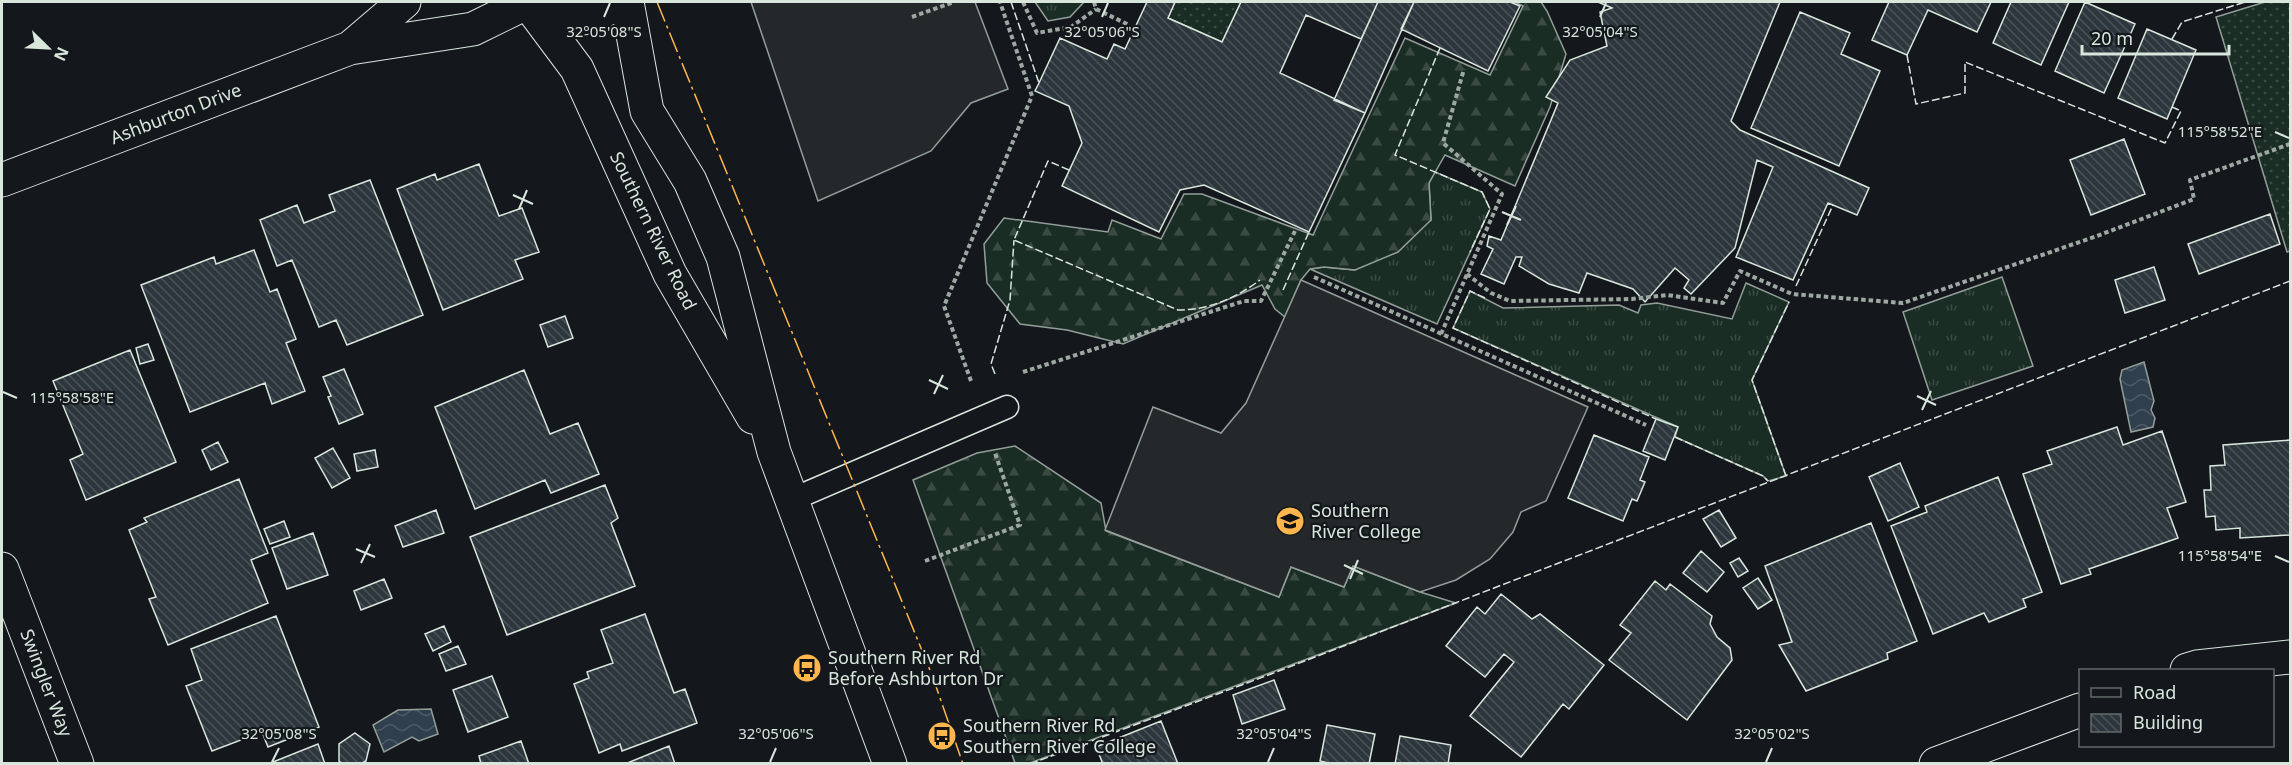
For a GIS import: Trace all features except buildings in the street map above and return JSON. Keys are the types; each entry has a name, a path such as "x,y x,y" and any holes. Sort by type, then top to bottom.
{"main road":[{"name":"Ashburton Drive","path":"350,48 404,2"},
{"path":"526,5 552,18 572,21 591,17 617,2"},
{"name":"Southern River Road","path":"627,2 647,111 690,182 723,257 774,452 890,764"},
{"name":"Ashburton Drive","path":"2,180 350,48 473,29 526,5"},
{"name":"Southern River Road","path":"526,5 577,69 670,274 774,452"},
{"name":"Swingler Way","path":"2,569 77,764"},
{"path":"2190,669 2290,657"},
{"path":"1936,764 2079,710"}],"lane":[{"path":"791,500 1007,407"}],"path":[{"path":"912,17 954,2"},
{"path":"925,561 1020,525 944,306 1032,96 999,2"},
{"path":"1023,2 1037,33 1071,27 1096,9"},
{"path":"1094,2 1096,9 1129,25"},
{"path":"1441,334 1502,194 1443,143 1464,69"},
{"path":"1467,274 1491,293 1510,301 1632,299 1667,295 1723,303 1740,271 1792,294 1903,303 2097,236 2194,199 2190,180 2290,144"},
{"path":"1019,373 1244,301 1261,302 1295,231"},
{"path":"1314,277 1646,425"}],"green space":[{"path":"1035,2 1084,2 1070,17 1048,21"},
{"path":"1175,2 1241,2 1222,42 1168,18"},
{"path":"1515,2 1541,2 1566,54 1550,107 1515,186 1445,155 1429,183 1431,220 1398,252 1355,270 1324,267 1310,269 1301,280 1285,317 1275,309 1262,285 1123,344 1067,330 1020,324 987,283 984,244 1004,218 1108,232 1112,220 1161,239 1184,194 1202,194 1313,235 1405,38 1490,75 1523,6"},
{"path":"2265,2 2290,2 2290,251 2287,252 2216,17"},
{"path":"1435,172 1482,192 1490,209 1437,324 1310,269 1324,267 1355,270 1431,220 1429,183"},
{"path":"2002,277 2033,366 1932,400 1903,312"},
{"path":"1746,283 1789,302 1752,380 1786,476 1768,481 1763,476 1675,437 1678,427 1453,328 1470,291 1503,308 1619,305 1638,313 1641,305 1657,303 1732,319"},
{"path":"1015,446 1101,503 1106,531 1279,597 1291,567 1344,587 1353,566 1420,592 1456,603 1030,763 1015,763 913,480 977,453"}],"shaded area":[{"path":"751,2 975,2 1008,89 971,103 931,151 818,201"},
{"path":"1301,280 1588,407 1546,501 1521,512 1513,532 1490,559 1456,580 1420,592 1353,566 1344,587 1291,567 1279,597 1105,530 1153,407 1221,433 1246,403"}],"water":[{"path":"2144,362 2154,401 2151,410 2155,418 2153,427 2131,432 2120,379 2122,370"},
{"path":"431,709 438,734 419,741 412,737 384,752 373,725 398,710"}],"fence":[{"path":"1011,2 1039,83"},
{"path":"2172,39 2182,22 2245,2"},
{"path":"1440,48 1395,155 1482,192 1490,209 1470,252"},
{"path":"1907,55 1916,104 1965,93 1965,62 2165,143 2181,111 2172,107"},
{"path":"1069,170 1048,161 1014,240 1178,310 1201,308 1222,302 1260,280"},
{"path":"1796,286 1833,205"},
{"path":"1283,290 1309,232"},
{"path":"995,374 991,364 1010,300 1014,240"},
{"path":"1030,764 1271,674 2290,281"},
{"path":"1485,298 1470,291 1453,328 1656,419"},
{"path":"1786,476 1752,380 1789,302"},
{"path":"1675,437 1763,476 1768,481"}],"power":[{"path":"657,2 932,675 963,764"}],"place":[{"name":"Southern River College","path":"1290,521"},
{"name":"Southern River Rd Before Ashburton Dr","path":"807,668"},
{"name":"Southern River Rd Southern River College","path":"942,736"}]}
